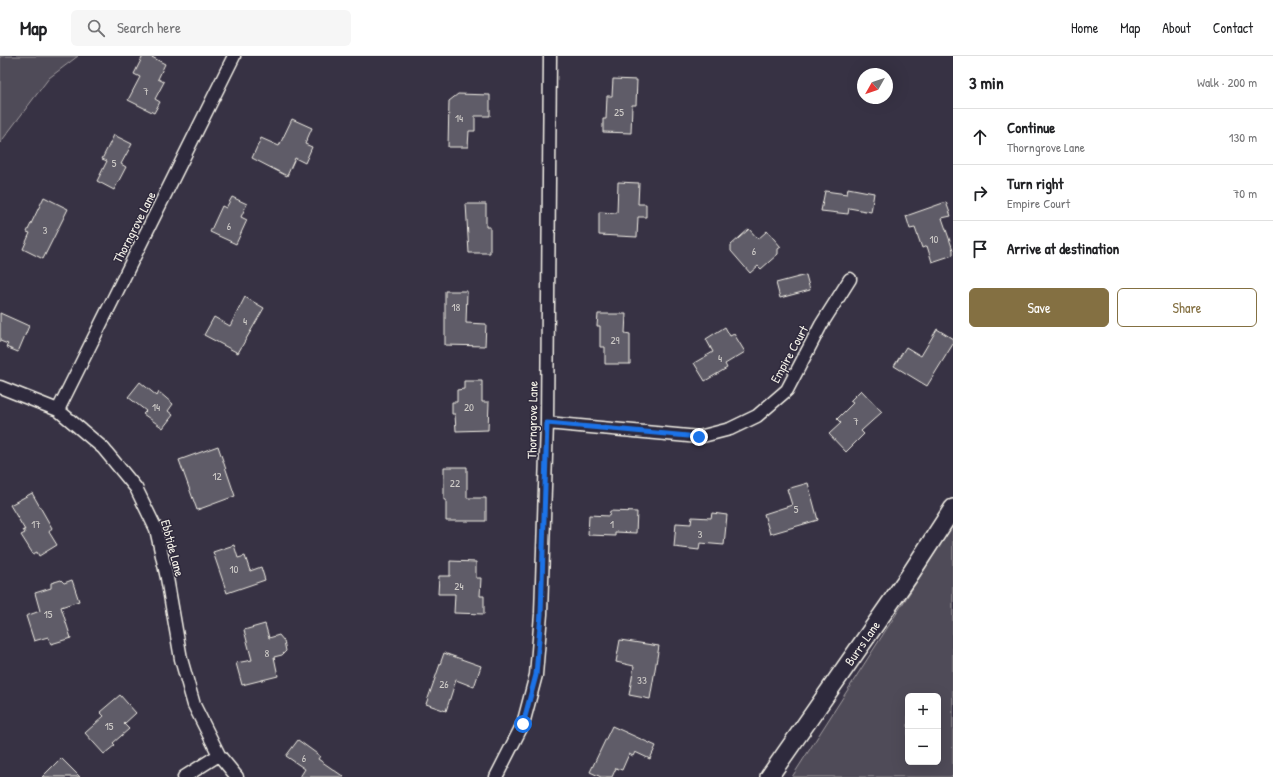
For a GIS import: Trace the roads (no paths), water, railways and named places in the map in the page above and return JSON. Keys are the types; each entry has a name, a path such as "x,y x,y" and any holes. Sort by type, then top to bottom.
{"street":[{"name":"Thorngrove Lane","path":"58,410 234,56"},
{"name":"Thorngrove Lane","path":"496,777 523,724 536,675 541,614 547,423 550,56"},
{"name":"Empire Court","path":"547,423 699,437 730,429 757,416 787,390 821,325 850,279"},
{"name":"Ebbtide Lane","path":"0,387 58,410 103,448 136,488 156,529 167,578 181,659 194,705 218,755 237,777"},
{"name":"Burrs Lane","path":"769,777 909,576 953,508"},
{"path":"184,777 218,755"}]}
